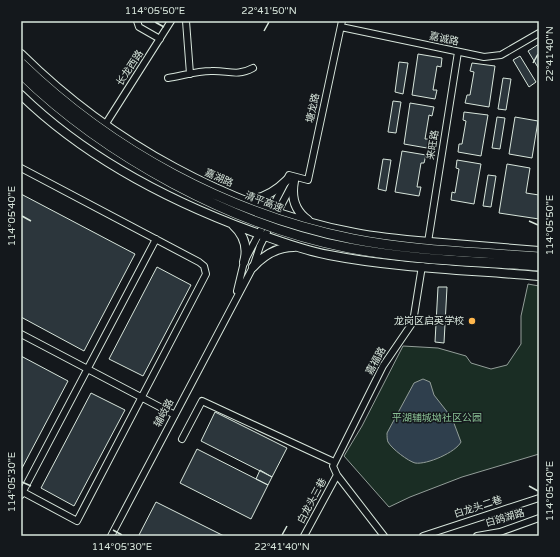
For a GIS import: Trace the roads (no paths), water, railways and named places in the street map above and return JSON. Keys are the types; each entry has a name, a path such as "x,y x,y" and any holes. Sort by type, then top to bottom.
{"highway":[{"name":"清平高速","path":"21,63 86,119 140,154 197,186 264,214 322,232 380,243 539,257"},
{"name":"清平高速","path":"21,74 75,121 151,170 207,200 269,225 324,242 377,252 539,266"}],"main road":[{"name":"嘉湖路","path":"21,54 52,83 105,125 172,166 243,199 310,222 375,237 539,251"},
{"path":"21,95 59,128 107,161 167,195 262,235 298,247 347,258 539,276"},
{"path":"243,199 255,199 265,196 291,179"},
{"path":"291,179 295,205 301,214 310,222"},
{"path":"229,222 238,229 244,240 246,251 244,262"},
{"path":"252,267 261,258 272,252 284,248 298,247"}],"street":[{"path":"137,21 139,28 160,39"},
{"name":"长龙西路","path":"105,125 171,21"},
{"path":"186,21 190,74"},
{"name":"嘉诚路","path":"341,24 458,52 493,57 511,50 539,34"},
{"name":"塘龙路","path":"291,179 308,180 341,24"},
{"name":"来旺路","path":"428,242 458,52"},
{"path":"168,78 211,71 234,74 243,73 253,68"},
{"path":"21,168 200,262 204,266 206,274 77,521 21,493 156,239"},
{"path":"236,299 244,262 262,235 291,179"},
{"path":"236,299 252,267 262,235"},
{"name":"嘉福路","path":"334,462 383,366 397,343 413,322 422,266"},
{"name":"辅岐路","path":"111,536 236,299"},
{"path":"21,334 174,415"},
{"path":"182,439 202,401 334,462 333,468 337,475 384,536"},
{"name":"白龙头三巷","path":"304,536 337,475"},
{"name":"白龙头二巷","path":"423,536 539,498"},
{"name":"白鸽湖路","path":"477,536 500,532 539,518"}],"water":[{"path":"423,379 430,382 434,395 452,418 461,442 453,450 441,457 427,462 415,463 404,457 393,448 388,442 387,433 414,383"}],"place":[{"name":"龙岗区启英学校","path":"472,321"}],"park label":[{"name":"平湖辅城坳社区公园","path":"437,418"}]}
